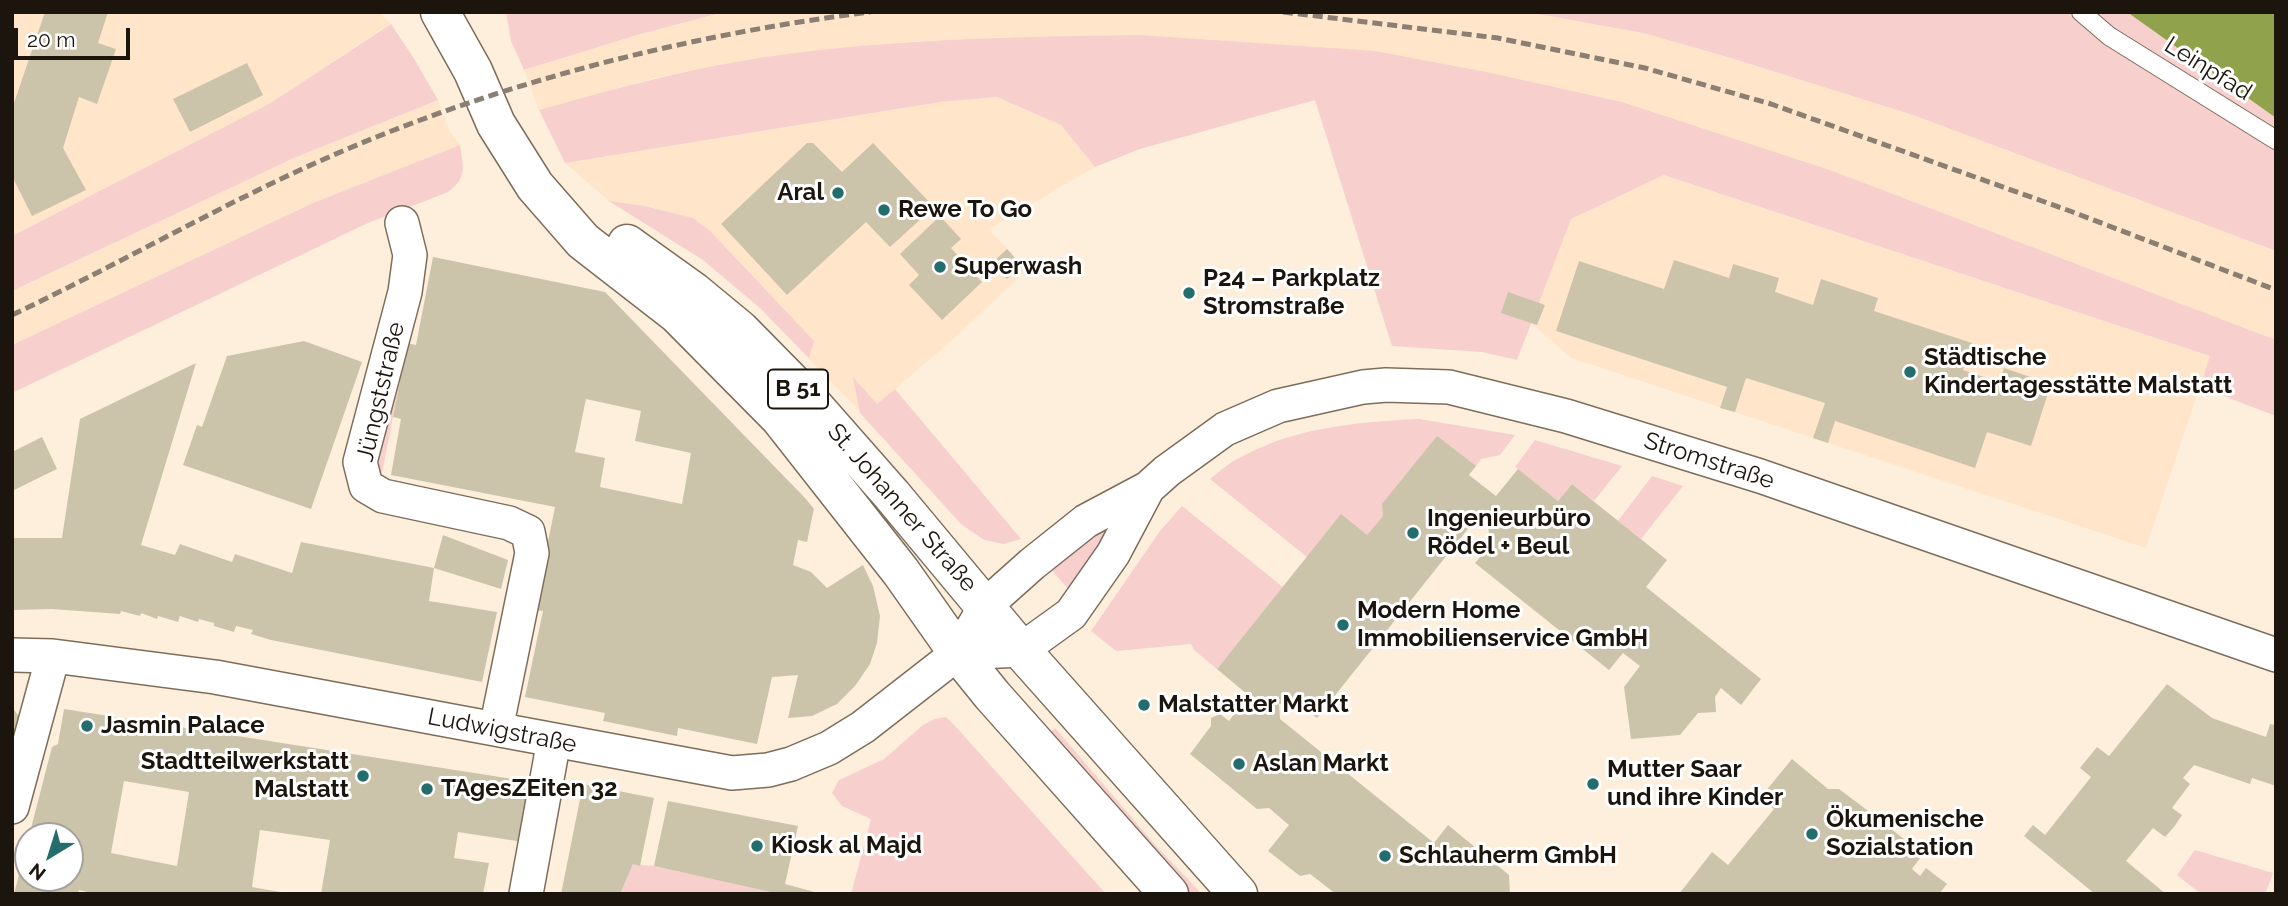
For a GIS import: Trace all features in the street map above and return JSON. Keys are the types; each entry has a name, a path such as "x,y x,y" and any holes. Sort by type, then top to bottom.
{"main road":[{"name":"St. Johanner Straße","path":"440,12 473,71 496,124 535,186 583,242 677,313 780,418 901,572 958,653 1035,745 1169,894"},
{"name":"St. Johanner Straße","path":"524,169 577,211 694,292 740,330 804,395 986,605 1021,650 1238,894"}],"street":[{"name":"Jüngststraße","path":"401,223 410,255 405,292 360,462 366,486 383,496 509,523 528,532 532,553 496,729"},
{"name":"Stromstraße","path":"958,653 986,605 1032,564 1086,521 1148,488 1225,429 1278,406 1363,387 1407,384 1449,387 1535,406 1760,476 2276,655"},
{"name":"Stromstraße","path":"1021,650 1071,614 1113,554 1148,488"},
{"path":"958,653 1021,650"},
{"name":"Ludwigstraße","path":"12,655 53,656 215,677 732,773 768,770 791,764 829,748 900,701 958,653"},
{"path":"12,807 53,656"},
{"path":"526,894 554,740"}],"lane":[{"name":"Leinpfad","path":"2081,12 2109,36 2276,140"}],"shaded area":[{"path":"12,12 378,12 391,23 269,104 12,236"},
{"path":"506,12 724,12 637,35 524,70 511,41"},
{"path":"724,12 1527,12 1643,33 1913,115 2276,251 2276,340 1830,170 1622,102 1007,37 906,42 741,61 655,78 539,110 524,70 637,35"},
{"path":"1527,12 2127,12 2276,118 2276,251 1913,115 1643,33"},
{"path":"2127,12 2276,12 2276,118"},
{"path":"391,24 438,100 294,158 12,291 12,236 269,104"},
{"path":"1139,35 1375,51 1491,73 1622,102 1830,170 2276,340 2276,416 2200,387 2210,356 1664,175 1571,219 1517,360 1482,352 1392,346 1315,100 1140,149 1095,167 1061,125 997,97 940,102 565,163 539,110 690,71 790,54 939,41"},
{"path":"997,97 1061,125 1095,167 989,229 1027,270 950,342 864,416 759,307 703,260 609,201 565,163 940,102"},
{"path":"438,100 449,130 460,145 313,203 12,345 12,291 294,158"},
{"path":"460,145 463,171 459,181 448,192 368,223 12,393 12,345 313,203"},
{"name":"Städtische Kindertagesstätte Malstatt","path":"1664,175 2210,356 2146,548 1571,358 1531,323 1488,262"},
{"path":"609,201 693,218 710,231 814,341 809,358 759,307 703,260"},
{"path":"853,377 877,404 895,389 1021,539 1004,544 984,540 961,524 860,413"},
{"path":"395,381 400,381 382,473 374,465"},
{"path":"1419,419 1515,435 1500,455 1481,459 1476,466 1383,504 1383,516 1367,535 1307,557 1210,479 1237,459 1283,439 1350,424"},
{"path":"1535,440 1622,466 1594,501 1572,484 1558,501 1515,467"},
{"path":"1652,476 1683,486 1641,539 1618,521"},
{"path":"1182,506 1283,587 1217,669 1194,650 1191,644 1116,651 1091,631 1160,531"},
{"path":"1117,521 1069,590 1050,568"},
{"path":"946,717 1106,894 851,894 871,819 842,806 832,793 839,780 884,759 923,725"},
{"path":"1055,728 1158,848 1202,894 1184,894 1045,736"},
{"path":"2195,850 2273,873 2265,894 2201,894 2177,875"},
{"path":"633,864 654,866 779,894 620,894"}],"building":[{"path":"45,12 108,12 98,43 116,49 97,104 79,97 63,148 86,190 32,216 12,176 12,109"},
{"path":"247,63 263,95 190,132 173,99"},
{"path":"807,143 813,143 842,172 873,143 934,207 890,247 866,222 787,295 721,224"},
{"name":"Superwash","path":"940,216 961,239 951,248 982,282 942,320 909,285 919,275 900,254"},
{"path":"1007,249 1022,266 1007,279 992,263"},
{"path":"433,257 605,292 814,509 807,542 798,540 793,565 811,572 827,588 863,565 873,586 880,616 877,643 870,664 855,686 837,704 812,716 788,718 798,675 772,677 757,744 678,728 677,736 603,721 605,713 525,697 543,611 534,610 555,507 391,475 401,419 393,417 407,343 416,345","holes":["586,399 641,411 635,441 691,453 682,504 600,487 605,458 575,452"]},
{"path":"1674,260 1729,278 1733,264 1779,278 1775,292 1813,305 1821,279 1878,298 1874,311 1972,343 1963,370 1999,382 2004,368 2051,384 2031,446 1987,432 1975,468 1835,421 1828,443 1813,438 1825,403 1746,378 1735,412 1720,408 1727,387 1556,331 1579,261 1664,289"},
{"path":"1508,292 1545,305 1537,325 1501,313"},
{"path":"304,341 362,362 311,509 183,465 197,425 202,427 227,356"},
{"path":"196,363 141,545 175,555 180,544 232,562 235,554 292,573 301,542 434,568 429,601 497,612 482,682 271,640 251,634 253,630 236,626 234,632 214,626 214,623 199,619 198,622 180,616 178,622 158,616 157,619 141,613 140,616 121,611 120,614 52,609 12,610 12,538 62,538 80,419"},
{"path":"1437,436 1476,466 1469,475 1496,496 1518,469 1558,501 1572,484 1667,560 1646,587 1761,679 1741,705 1721,688 1715,697 1716,712 1698,713 1680,735 1631,739 1624,687 1640,666 1623,653 1609,670 1475,563 1490,546 1488,525 1471,525 1317,718 1297,702 1279,704 1280,719 1434,843 1448,825 1509,875 1510,894 1336,894 1310,874 1300,876 1268,851 1289,825 1269,808 1257,809 1190,754 1211,726 1211,718 1220,714 1229,721 1248,695 1217,669 1341,514 1367,535 1383,516 1382,504"},
{"path":"42,437 57,469 12,491 12,452"},
{"path":"443,535 508,560 501,589 434,568"},
{"path":"2167,684 2212,718 2266,737 2270,724 2276,725 2276,786 2252,778 2250,784 2194,765 2183,778 2190,784 2172,808 2182,815 2174,827 2165,837 2153,828 2126,861 2166,894 2095,894 2024,836 2033,825 2045,835 2091,777 2080,768 2088,758 2097,747 2109,756"},
{"path":"12,707 20,718 13,743 12,743"},
{"path":"64,709 532,782 523,842 458,832 454,858 489,863 483,894 321,894 330,840 260,830 252,887 292,894 96,894 84,891 84,822 33,822 52,747 58,744","holes":["124,781 189,792 177,866 111,853"]},
{"path":"1792,759 1828,789 1839,789 1871,813 1864,822 1874,830 1881,821 1923,854 1912,869 1920,876 1926,868 1947,884 1939,894 1679,894 1712,852 1728,865 1774,809 1760,798"},
{"path":"583,784 654,798 640,866 633,864 620,894 561,894"},
{"path":"668,801 798,826 785,884 822,894 779,894 654,866"},
{"path":"15,892 78,892 78,894"}],"railway":[{"path":"12,315 300,170 437,114 507,90 652,51 724,35 870,12"},
{"path":"1283,12 1498,38 1645,68 1771,104 2070,211 2276,290"}],"place":[{"name":"Aral","path":"838,193"},
{"name":"Rewe To Go","path":"884,210"},
{"name":"Superwash","path":"940,267"},
{"name":"P24 – Parkplatz Stromstraße","path":"1189,293"},
{"name":"Städtische Kindertagesstätte Malstatt","path":"1910,372"},
{"name":"Ingenieurbüro Rödel + Beul","path":"1413,533"},
{"name":"Modern Home Immobilienservice GmbH","path":"1343,625"},
{"name":"Malstatter Markt","path":"1144,705"},
{"name":"Jasmin Palace","path":"87,726"},
{"name":"Aslan Markt","path":"1239,764"},
{"name":"Stadtteilwerkstatt Malstatt","path":"363,776"},
{"name":"Mutter Saar und ihre Kinder","path":"1593,784"},
{"name":"TAgesZEiten 32","path":"427,789"},
{"name":"Ökumenische Sozialstation","path":"1812,834"},
{"name":"Kiosk al Majd","path":"757,846"},
{"name":"Schlauherm GmbH","path":"1385,856"}]}
